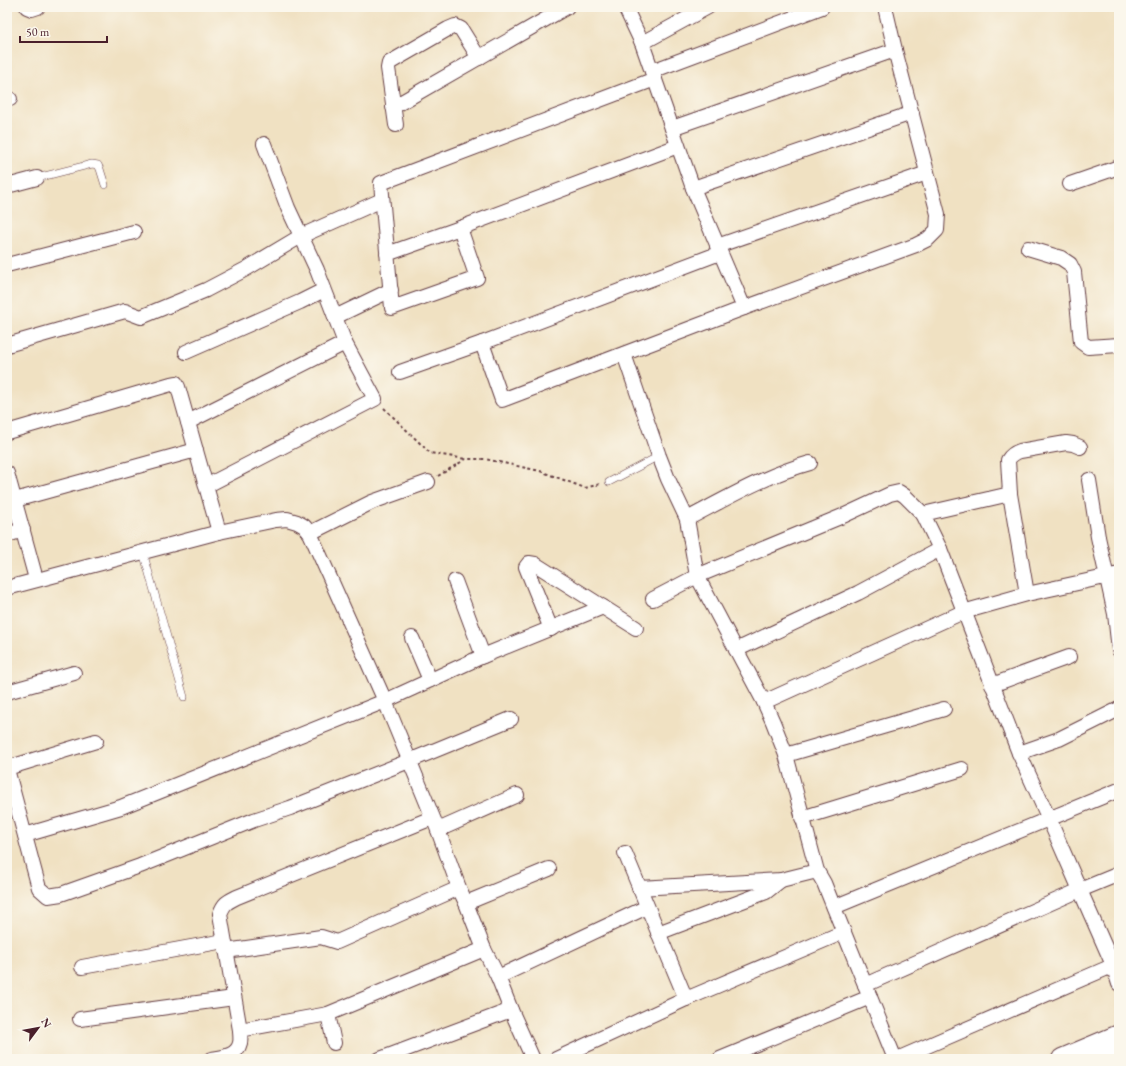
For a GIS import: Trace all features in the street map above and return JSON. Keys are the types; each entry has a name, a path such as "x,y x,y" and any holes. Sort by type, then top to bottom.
{"street":[{"path":"27,7 32,9 38,7"},
{"path":"625,7 642,43 693,188 744,308"},
{"path":"642,43 708,7"},
{"path":"460,228 477,278 392,308 381,183 822,7"},
{"path":"482,343 502,400 744,308 916,245 928,239 937,230 938,214 885,7"},
{"path":"393,107 563,8"},
{"path":"396,125 388,68 389,63 448,28 455,26 461,29 479,58"},
{"path":"672,128 895,50"},
{"path":"693,188 912,113"},
{"path":"206,486 375,399 345,343 317,270 288,208 264,144"},
{"path":"387,254 678,146"},
{"path":"1070,184 1119,167"},
{"path":"400,372 482,343 719,250 927,173"},
{"path":"7,186 38,178"},
{"path":"7,345 125,311 141,318 206,290 246,269 301,236 382,200"},
{"path":"7,264 134,232"},
{"path":"1028,248 1061,258 1070,264 1074,272 1081,342 1088,347 1119,345"},
{"path":"186,352 324,290"},
{"path":"335,317 391,290"},
{"path":"188,422 345,343"},
{"path":"624,354 658,456 687,519 697,576 764,702 773,722 786,755 817,871 824,883 896,1059 1116,964"},
{"path":"7,432 176,383 219,532"},
{"path":"1028,594 1010,494 1008,460 1016,452 1020,451 1066,443 1080,447"},
{"path":"15,500 196,450"},
{"path":"687,519 749,486 771,476 810,463"},
{"path":"7,473 36,579"},
{"path":"1089,480 1098,537 1113,575 1119,650"},
{"path":"310,533 372,502 428,482"},
{"path":"653,599 697,576 845,515 890,494 899,492 905,496 923,514 940,549 1019,754 1080,890 1116,964 1119,984"},
{"path":"923,514 1010,494"},
{"path":"7,588 36,579 219,532 276,520 287,519 304,526 310,533 385,701 484,949 498,977 533,1059"},
{"path":"7,535 23,530"},
{"path":"736,650 858,593 940,549"},
{"path":"551,629 526,567 529,563 534,564 636,628"},
{"path":"764,702 963,612 1028,594 1113,575"},
{"path":"455,581 484,656"},
{"path":"25,835 121,808 385,701 484,656 603,607"},
{"path":"412,638 430,680"},
{"path":"992,685 1069,657"},
{"path":"7,692 74,673"},
{"path":"786,755 944,709"},
{"path":"1019,754 1059,739 1119,709"},
{"path":"96,742 7,769 39,888 48,896 61,894 140,866 254,820 290,808 409,761 511,719"},
{"path":"802,818 962,769"},
{"path":"834,907 1119,790"},
{"path":"212,1059 225,1057 235,1052 240,1043 240,1030 220,914 223,906 228,901 517,795"},
{"path":"624,853 686,999"},
{"path":"466,903 549,869"},
{"path":"639,888 781,880 817,871"},
{"path":"720,1059 1080,890 1119,874"},
{"path":"658,933 766,892 781,880"},
{"path":"82,967 225,946 321,937 337,942 459,888"},
{"path":"498,977 647,907"},
{"path":"556,1059 686,999 844,932"},
{"path":"240,1030 328,1014 484,949"},
{"path":"80,1019 234,998"},
{"path":"380,1059 511,1010"},
{"path":"328,1014 334,1043"},
{"path":"1062,1059 1119,1035"},
{"path":"1102,1059 1119,1052"}],"lane":[{"path":"38,178 92,164 98,165 105,185"},
{"path":"609,482 658,456"},
{"path":"143,552 184,697"}],"path":[{"path":"375,399 430,453 466,460 485,459 540,471 585,488 609,482"},
{"path":"428,482 466,460"}]}
